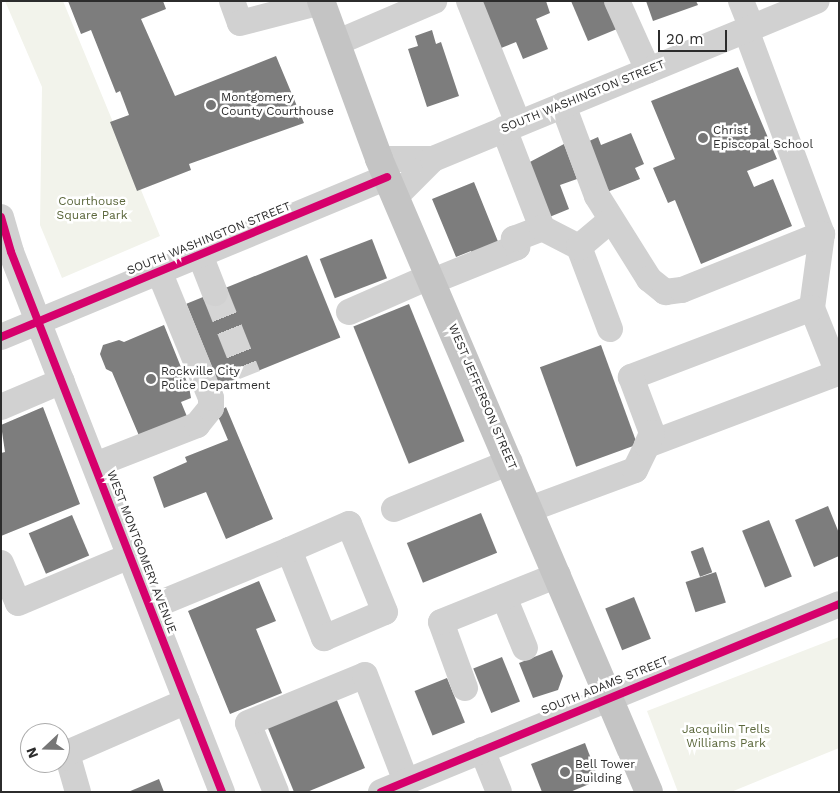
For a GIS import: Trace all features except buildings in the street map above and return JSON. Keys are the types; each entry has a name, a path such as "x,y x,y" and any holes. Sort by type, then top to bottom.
{"main road":[{"name":"WEST JEFFERSON STREET","path":"321,1 387,178 530,508 649,792"}],"street":[{"path":"232,1 240,23 321,1"},
{"path":"336,43 434,1"},
{"path":"469,1 511,126 542,228 579,246 610,329"},
{"path":"617,1 648,70"},
{"path":"646,445 838,372 812,308 822,234 749,29 741,1"},
{"name":"SOUTH WASHINGTON STREET","path":"1,336 817,1"},
{"path":"563,105 597,196 649,279 665,292 682,290 822,234"},
{"name":"SOUTH WASHINGTON STREET","path":"387,178 433,159"},
{"name":"WEST MONTGOMERY AVENUE","path":"1,217 6,254 39,321 222,792"},
{"path":"579,246 611,220"},
{"path":"349,312 516,247 514,239 542,228"},
{"path":"200,254 215,293"},
{"path":"95,465 197,425 211,408 211,398 159,271"},
{"path":"530,508 635,470 652,433 632,377 812,308"},
{"path":"1,407 62,381"},
{"path":"394,509 510,462"},
{"path":"150,607 289,550"},
{"path":"1,563 18,603 130,556"},
{"path":"465,688 441,622 558,575"},
{"path":"504,597 525,648"},
{"name":"SOUTH ADAMS STREET","path":"381,792 610,696 839,604"},
{"path":"276,792 248,724 365,675 406,781"},
{"path":"78,792 68,758 72,751 187,701"},
{"path":"482,750 499,792"}],"green space":[{"name":"Courthouse Square Park","path":"5,1 63,1 160,236 62,278 40,225 42,87"},
{"name":"Jacquilin Trells Williams Park","path":"839,637 839,748 731,792 678,792 647,711"}],"tunnel":[{"path":"215,293 248,376"}],"cycle path":[{"path":"1,337 387,177"},
{"path":"1,217 11,252 222,792"},
{"path":"381,792 839,604"}],"place":[{"name":"Montgomery County Courthouse","path":"211,105"},
{"name":"Christ Episcopal School","path":"703,138"},
{"name":"Rockville City Police Department","path":"151,379"},
{"name":"Bell Tower Building","path":"565,772"}]}
